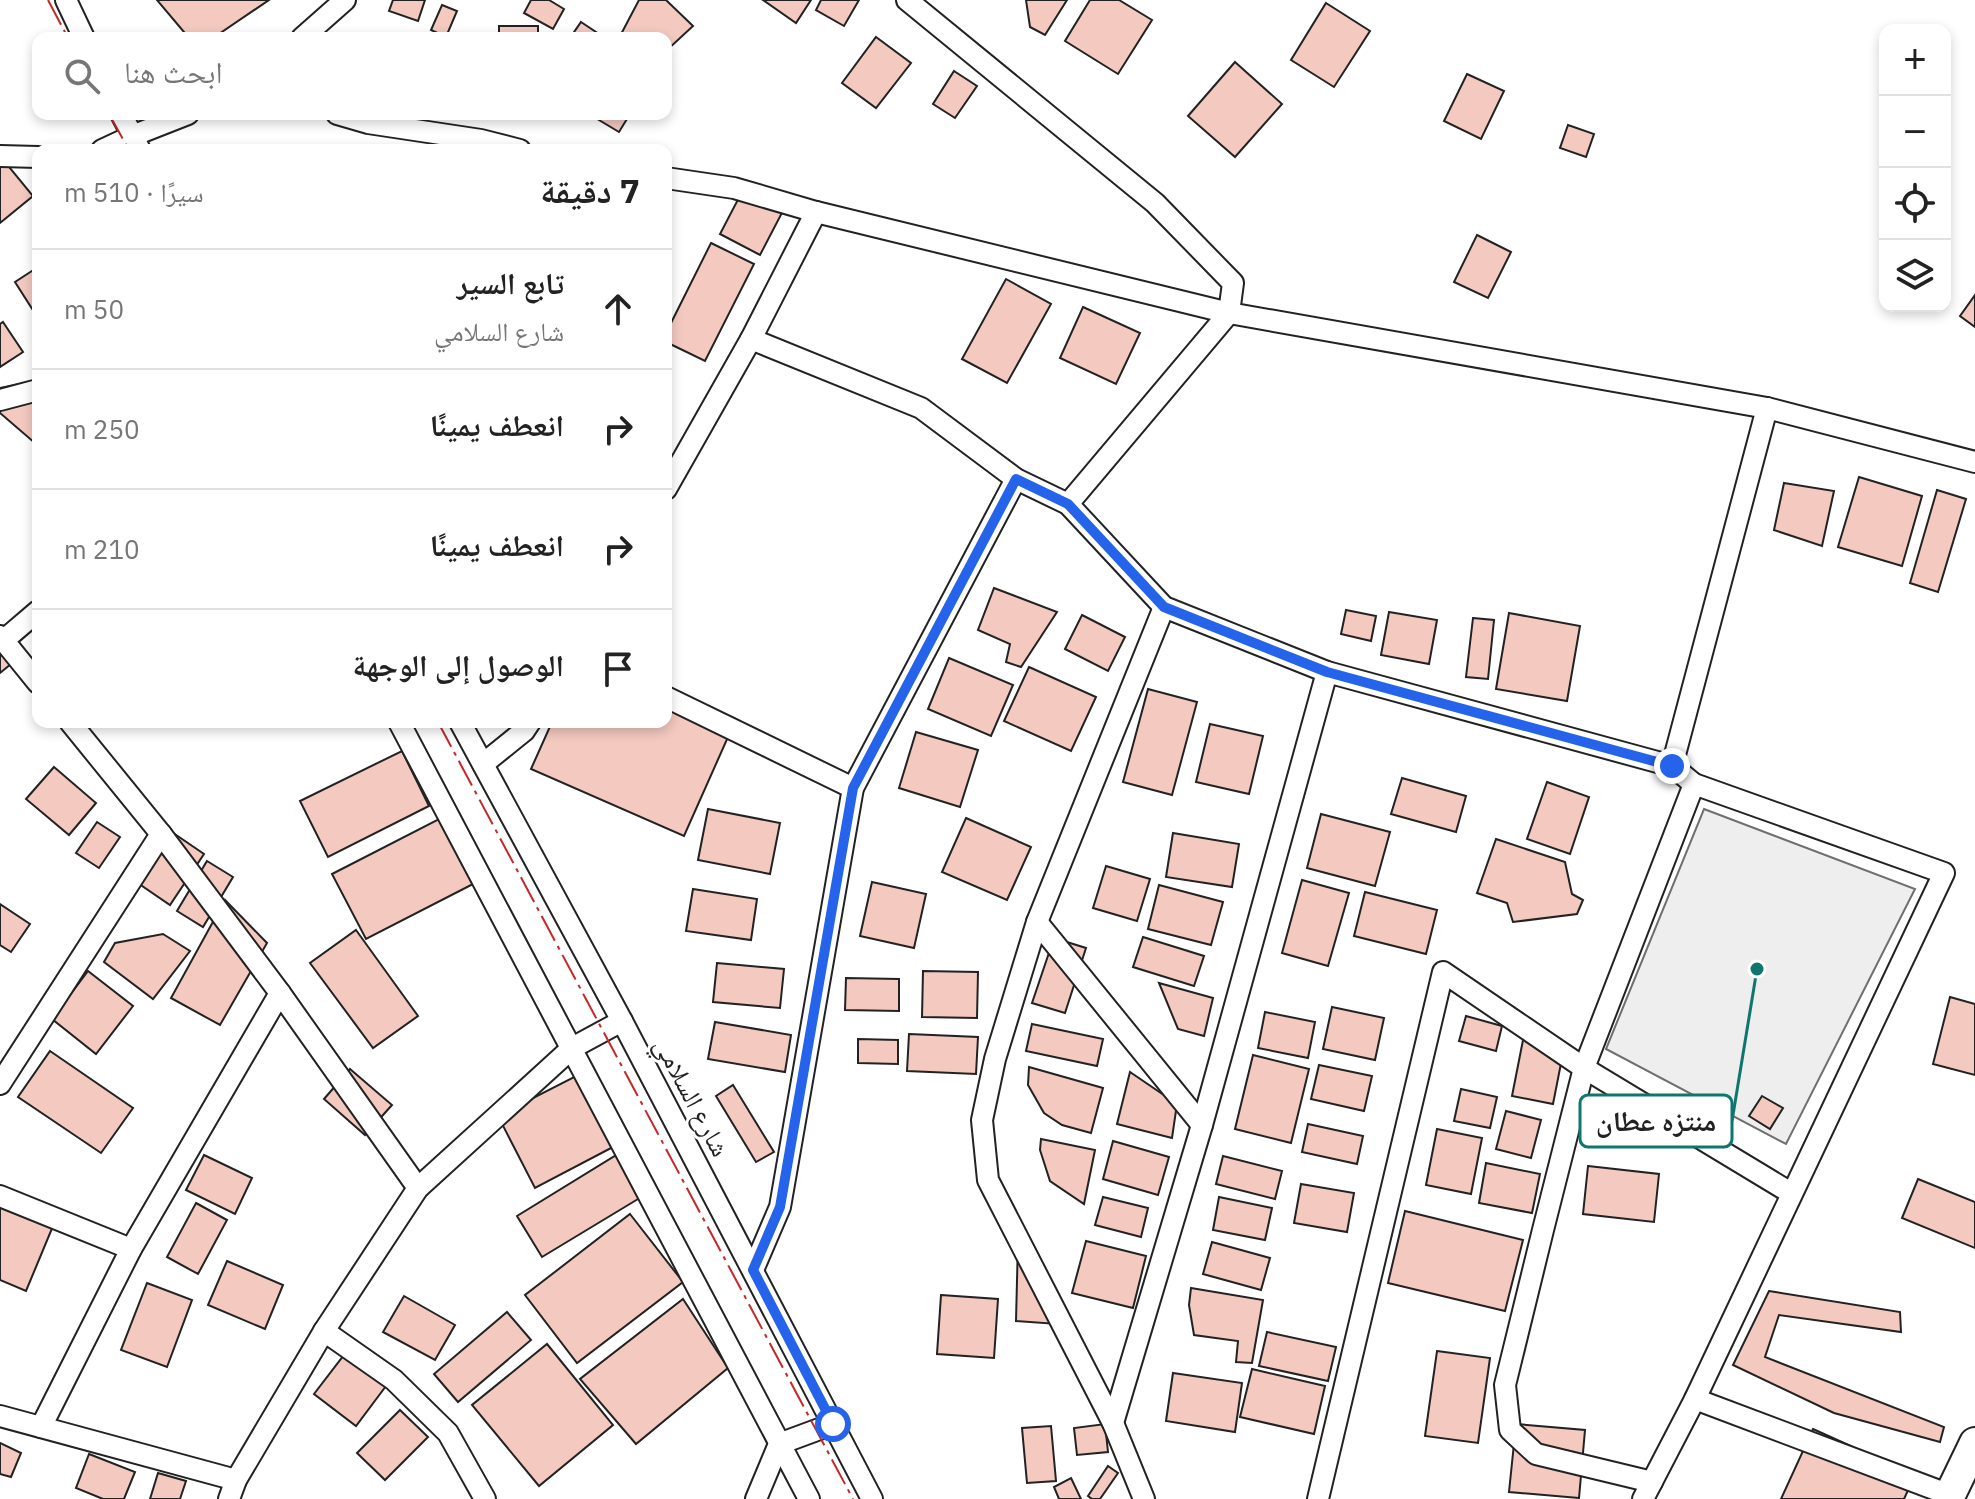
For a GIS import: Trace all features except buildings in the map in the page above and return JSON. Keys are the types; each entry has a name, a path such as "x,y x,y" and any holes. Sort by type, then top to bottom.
{"main road":[{"path":"1949,1497 1975,1443"}],"street":[{"path":"66,0 81,32"},
{"path":"309,32 345,0"},
{"path":"907,0 1155,203 1233,283 1229,313 1068,504"},
{"path":"124,120 136,143 177,120"},
{"path":"358,120 497,144"},
{"path":"0,156 32,157"},
{"path":"672,179 734,188 816,212 1229,313 1767,408 1975,462"},
{"path":"672,478 751,339 816,212"},
{"path":"751,339 921,408 1016,479 1068,504 1164,607 1327,672 1672,766 1694,784 1944,873 1695,1399 1648,1490 1536,1454 1510,1430 1505,1385 1584,1068 1694,784"},
{"path":"0,400 32,392"},
{"path":"1672,766 1767,408"},
{"path":"753,1270 780,1207 853,788 1016,479"},
{"path":"1144,1499 1113,1423 988,1180 982,1120 995,1059 1037,922 1164,607"},
{"path":"32,616 2,638 32,676"},
{"path":"1113,1423 1202,1125 1327,672"},
{"path":"672,700 853,788"},
{"path":"75,728 161,834 280,993 418,1188"},
{"path":"402,728 809,1499"},
{"name":"شارع السلامي","path":"463,728 622,1021 872,1499"},
{"path":"483,764 526,728"},
{"path":"0,1084 161,834"},
{"path":"1037,922 1202,1125"},
{"path":"1318,1499 1443,972 1584,1068 1791,1193"},
{"path":"41,1427 131,1249 280,993"},
{"path":"0,1416 233,1490 324,1331 418,1188 572,1048 622,1021"},
{"path":"0,1196 131,1249"},
{"path":"324,1331 394,1380 448,1433 485,1499"},
{"path":"1695,1399 1949,1497"},
{"path":"756,1499 779,1444 833,1424"}],"shaded area":[{"path":"1704,809 1915,889 1786,1144 1606,1049"}],"power":[{"path":"48,0 65,32"},
{"path":"112,120 126,144"},
{"path":"441,728 853,1499"}],"place":[{"name":"منتزه عطان","path":"1757,969"}],"route":[{"path":"833,1424 753,1270 780,1207 853,788 1016,479 1068,504 1164,607 1327,672 1672,766"}]}
